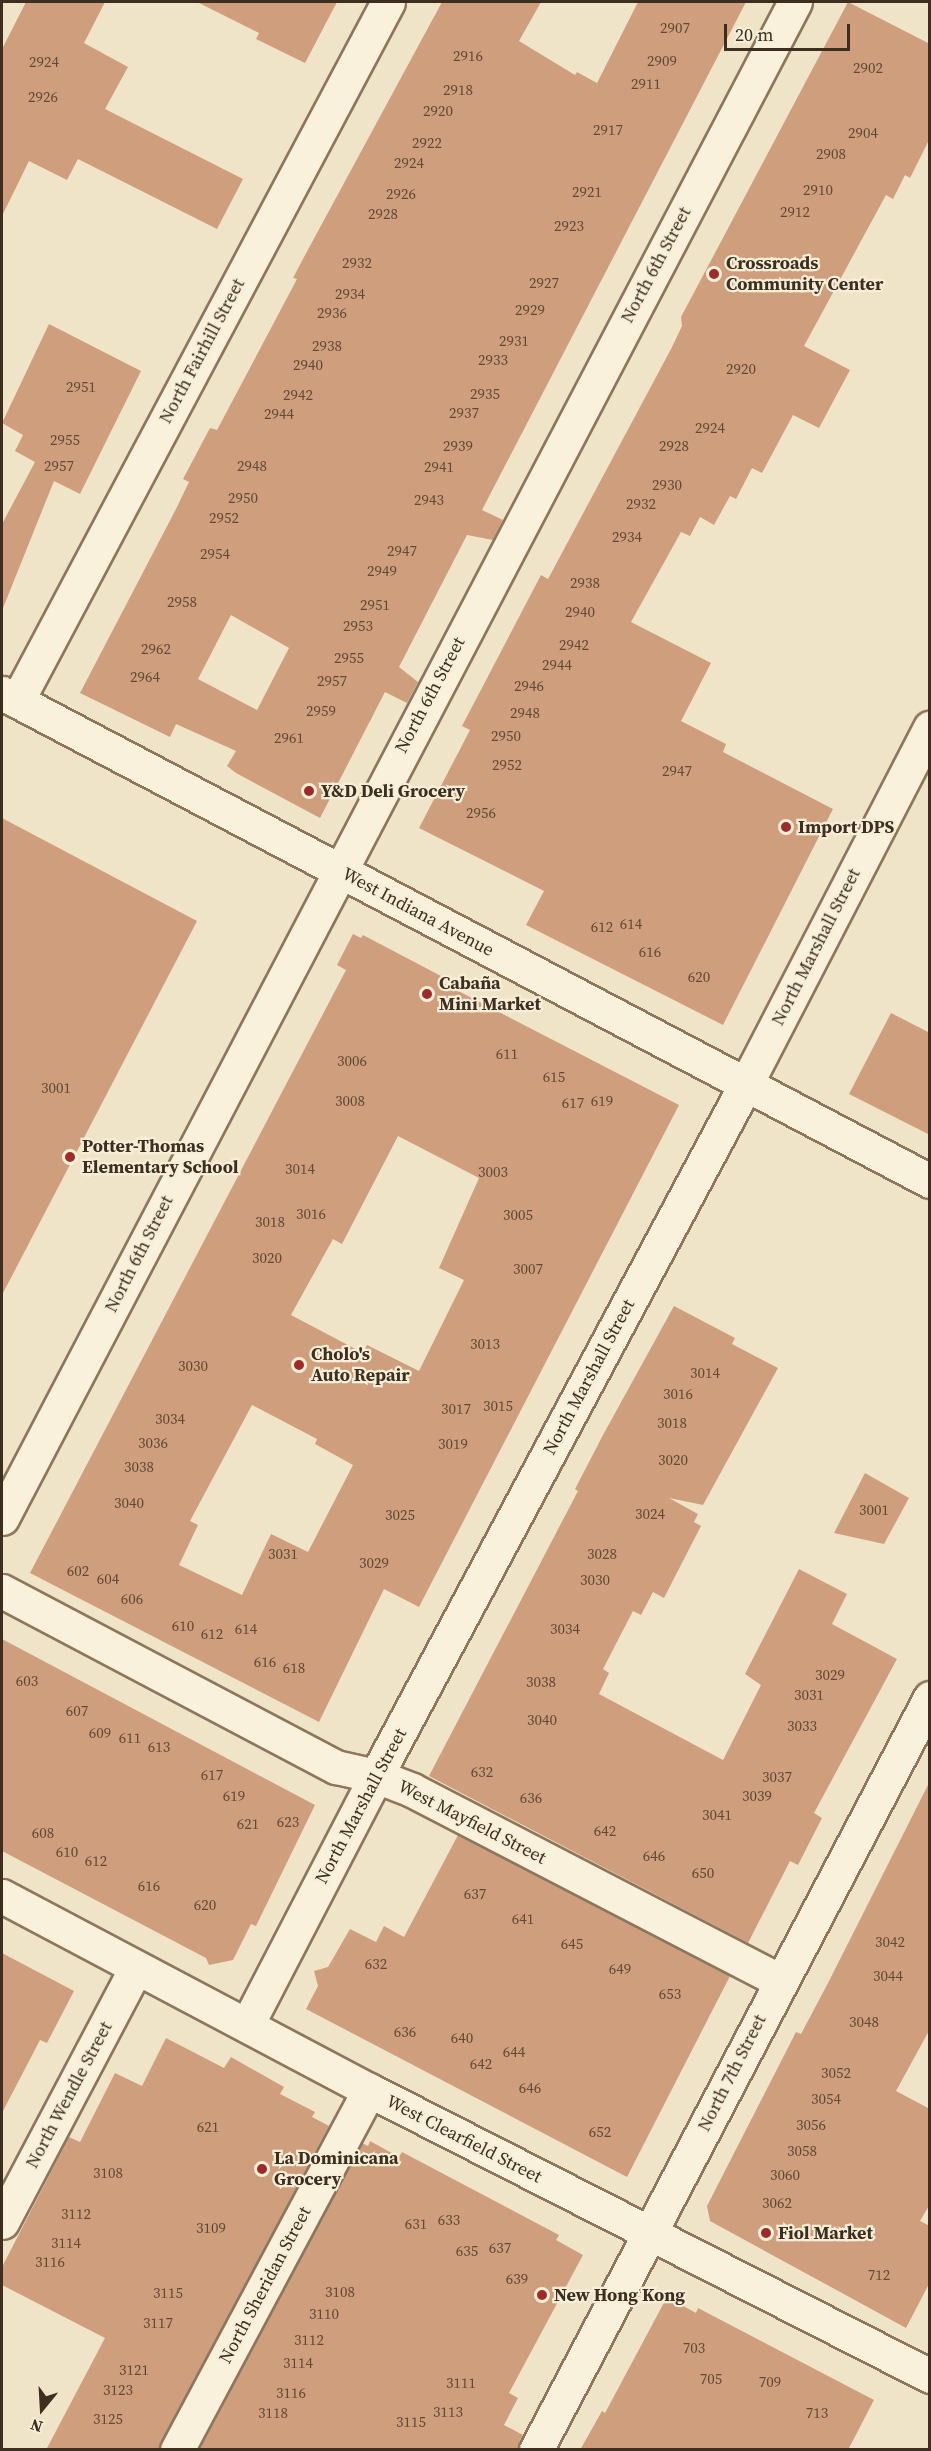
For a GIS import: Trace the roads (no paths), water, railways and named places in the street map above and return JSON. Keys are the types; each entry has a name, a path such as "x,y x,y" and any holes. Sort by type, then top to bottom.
{"street":[{"name":"North Fairhill Street","path":"9,697 388,2"},
{"name":"North 6th Street","path":"2,1518 338,871 795,2"},
{"name":"West Indiana Avenue","path":"9,697 930,1180"},
{"name":"North Marshall Street","path":"247,2025 376,1776 746,1084 930,728"},
{"name":"West Mayfield Street","path":"2,1591 336,1767 376,1776 412,1790 779,1980"},
{"name":"North 7th Street","path":"536,2450 650,2234 779,1980 930,1698"},
{"name":"West Clearfield Street","path":"2,1896 369,2090 930,2376"},
{"name":"North Wendle Street","path":"2,2222 136,1968"},
{"name":"North Sheridan Street","path":"177,2450 369,2090"}],"place":[{"name":"Crossroads Community Center","path":"714,274"},
{"name":"Y&D Deli Grocery","path":"309,791"},
{"name":"Import DPS","path":"786,827"},
{"name":"Cabaña Mini Market","path":"427,994"},
{"name":"Potter-Thomas Elementary School","path":"70,1157"},
{"name":"Cholo's Auto Repair","path":"299,1365"},
{"name":"La Dominicana Grocery","path":"262,2169"},
{"name":"Fiol Market","path":"766,2233"},
{"name":"New Hong Kong","path":"542,2295"}]}
